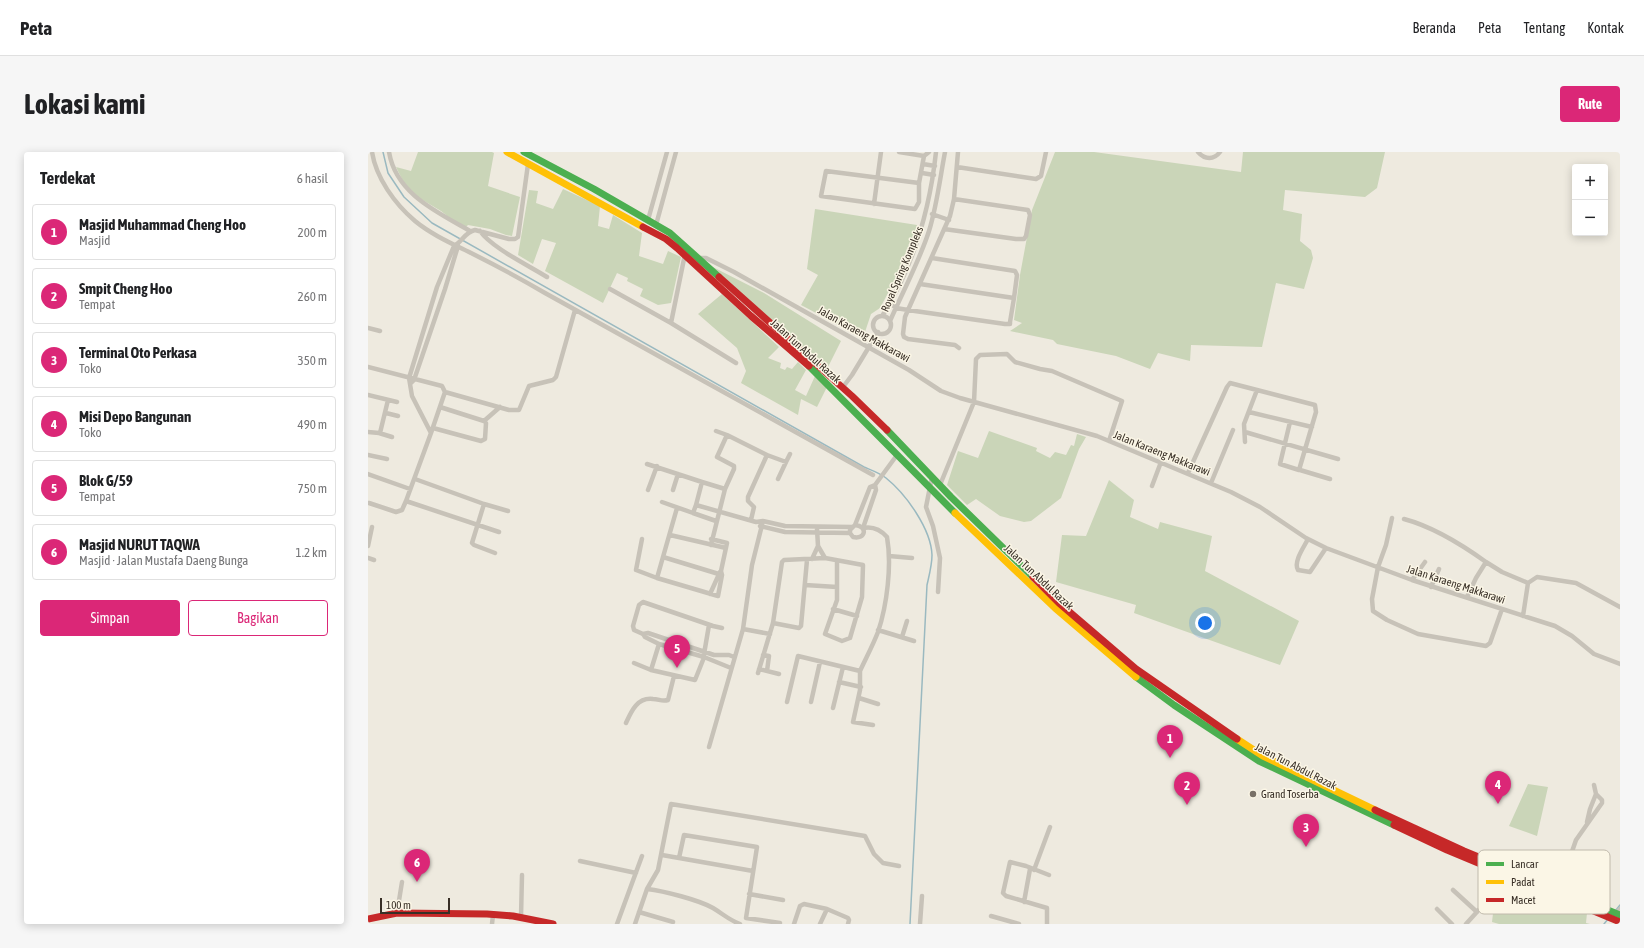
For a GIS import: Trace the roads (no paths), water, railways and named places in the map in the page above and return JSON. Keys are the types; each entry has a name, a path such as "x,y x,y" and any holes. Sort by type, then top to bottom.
{"main road":[{"name":"Jalan Tun Abdul Razak","path":"507,152 666,239 686,252"},
{"name":"Jalan Tun Abdul Razak","path":"524,152 670,233 686,252 843,387 878,420 932,477 1059,603 1134,671"},
{"name":"Jalan Tun Abdul Razak","path":"695,260 812,368 897,455 1055,608 1188,714 1260,761 1478,862"},
{"name":"Jalan Tun Abdul Razak","path":"1441,844 1478,859"},
{"path":"368,919 397,913 493,915 521,917 553,924"},
{"name":"Jalan Tun Abdul Razak","path":"1615,916 1620,922"}],"street":[{"path":"372,152 374,162 381,178 397,202 419,224 512,274 873,475"},
{"path":"389,152 395,172 417,198 427,206 469,232"},
{"path":"648,220 667,152"},
{"path":"656,225 676,152"},
{"path":"874,204 881,152"},
{"path":"899,152 924,156"},
{"path":"919,183 826,171 821,196 915,209 919,202 919,183 924,156 929,152"},
{"name":"Royal Spring Kompleks","path":"936,152 934,175 927,212 911,258 890,303 882,316 874,322 874,329 878,332 883,333 888,330 891,325 890,322 914,270 933,214 945,152"},
{"path":"958,152 954,199 949,220 905,317 903,334 905,338 955,345 959,348"},
{"path":"957,167 1036,179 1041,176 1046,152"},
{"path":"1198,152 1204,157 1210,158 1215,157 1220,152"},
{"path":"484,421 486,423 485,440 481,442 432,430 412,396 412,380 437,287 457,245 469,232 475,230 511,240 518,237 528,164"},
{"path":"923,164 935,166"},
{"path":"922,173 934,175"},
{"path":"944,229 1016,239 1024,239 1026,236 1030,213 1028,210 954,199"},
{"path":"927,212 949,220"},
{"path":"480,231 490,242 548,277"},
{"path":"412,380 445,289 457,245"},
{"path":"671,323 686,252"},
{"name":"Jalan Karaeng Makkarawi","path":"695,260 706,258 734,272 869,347 909,370 941,391 1109,441 1211,483 1260,507 1308,539 1326,548 1431,587 1502,608 1564,630 1594,654 1620,664"},
{"path":"890,303 896,308 908,310 1008,324 1010,322 1017,275 1015,271 932,258"},
{"path":"920,284 1014,298"},
{"path":"437,287 445,289"},
{"path":"610,290 671,323 736,363"},
{"path":"445,392 500,408 514,411 518,410 529,386 553,380 556,377 575,310"},
{"name":"Royal Spring Kompleks","path":"882,316 890,322"},
{"path":"368,328 380,331"},
{"name":"Royal Spring Kompleks","path":"843,387 878,332"},
{"path":"940,485 974,402 977,357 980,355 1007,354 1015,362 1052,371 1122,401 1109,441"},
{"path":"368,367 412,380 442,386 445,392 415,479 402,510 396,512 369,503"},
{"path":"1188,473 1228,384 1230,383 1315,405 1316,412 1300,470"},
{"path":"1245,442 1244,424 1257,390"},
{"path":"368,395 397,402"},
{"path":"380,433 388,400"},
{"path":"440,407 484,421"},
{"path":"484,421 500,408"},
{"path":"1249,412 1312,427"},
{"path":"386,413 398,416"},
{"path":"1290,422 1280,464 1330,479"},
{"path":"1211,483 1233,430"},
{"path":"716,431 767,455 786,462"},
{"path":"368,432 380,433 392,437"},
{"path":"1245,432 1338,459"},
{"path":"711,542 725,489 734,467 718,458 717,455 727,435"},
{"path":"778,479 790,454"},
{"path":"368,455 387,459"},
{"path":"753,521 754,507 748,501 748,497 767,455"},
{"path":"850,533 870,487 877,483 897,455"},
{"path":"1152,486 1161,462"},
{"path":"647,464 725,489"},
{"path":"648,490 657,466"},
{"path":"368,474 410,489"},
{"path":"673,490 678,474"},
{"path":"932,477 926,507 933,526 940,558 938,592"},
{"path":"415,479 508,511"},
{"path":"694,513 702,482"},
{"path":"696,505 753,521 763,521 785,526 850,533 853,537 858,538 862,536 864,532 863,528 866,514 876,490 877,483"},
{"path":"406,501 499,532"},
{"path":"662,502 716,521"},
{"path":"484,504 477,524 473,544 495,552"},
{"path":"863,504 869,506"},
{"path":"657,578 677,508"},
{"path":"860,512 866,514"},
{"path":"1392,518 1386,545 1378,567 1372,599 1373,611 1418,634 1487,646 1490,643 1502,608"},
{"path":"1404,519 1429,528 1461,545 1502,572 1528,583"},
{"path":"753,521 761,527 785,532 860,525 863,528 870,527 878,529 887,537 889,556 886,594 878,630 860,671 859,698 853,722 873,725"},
{"path":"709,748 742,629 752,565 763,521"},
{"path":"368,546 372,527"},
{"path":"817,529 818,546 825,558"},
{"path":"642,539 636,570 657,578 718,595 720,574 727,543 711,542 670,535"},
{"path":"1308,539 1297,562 1298,570 1310,572 1326,548"},
{"path":"711,542 726,548"},
{"path":"773,623 800,627 805,585 810,560 818,546"},
{"path":"889,556 912,558"},
{"path":"663,557 720,574"},
{"path":"368,558 374,560"},
{"path":"780,674 759,671 773,623 782,562 787,560 810,560 825,558 863,565 863,591 850,638 845,641 840,641 825,634 837,600 837,561"},
{"path":"1412,580 1425,562"},
{"path":"1467,597 1486,562"},
{"path":"1431,587 1439,569"},
{"path":"710,594 720,574"},
{"path":"1523,616 1528,583 1537,577 1576,583 1620,607"},
{"path":"805,585 837,587"},
{"path":"722,628 640,603 633,626 634,630 643,634 645,638 659,644 704,654 729,654 734,657"},
{"path":"834,609 857,616"},
{"path":"902,637 907,621"},
{"path":"634,663 651,670 695,680 704,654 709,625"},
{"path":"742,629 770,634"},
{"path":"878,630 914,641"},
{"path":"643,634 648,633 704,654 731,668"},
{"path":"651,670 659,644"},
{"path":"763,655 769,656 767,671"},
{"path":"787,702 798,656 860,671"},
{"path":"811,702 820,662"},
{"path":"833,708 843,667"},
{"path":"626,723 631,711 638,703 651,698 664,702 668,700 674,676"},
{"path":"839,682 860,687"},
{"path":"859,698 878,704"},
{"path":"1586,824 1596,794 1594,785"},
{"path":"1572,850 1586,824 1602,803 1601,798 1596,794"},
{"path":"635,924 647,889 658,870 671,804 865,836 874,854 883,863 899,866"},
{"path":"1024,902 1032,869 1050,827"},
{"path":"679,858 684,835 757,848 746,918 780,924"},
{"path":"662,855 753,871"},
{"path":"617,924 642,856"},
{"path":"580,861 636,873"},
{"path":"1047,924 1047,908 1004,896 1004,886 1009,863 1026,866 1049,875"},
{"path":"521,917 522,875"},
{"path":"397,913 402,882"},
{"path":"647,889 704,904 713,908 730,920 740,924"},
{"path":"1453,890 1477,912 1466,924"},
{"path":"749,894 783,900"},
{"path":"920,924 922,896"},
{"path":"794,924 802,904 827,909 848,918 850,920 848,924"},
{"path":"820,924 827,909"},
{"path":"1437,909 1452,924"},
{"path":"638,912 673,922"},
{"path":"492,924 493,915"},
{"path":"991,916 1019,924"}],"waterway":[{"path":"383,152 388,173 404,197 432,223 864,467 881,475 894,485 916,513 927,534 931,545 932,555 927,585 910,924"},
{"path":"1616,910 1620,905"},
{"path":"1604,924 1608,919"}],"place":[{"name":"Blok G/59","path":"677,668"},
{"name":"Masjid Muhammad Cheng Hoo","path":"1170,758"},
{"name":"Grand Toserba","path":"1253,794"},
{"name":"Misi Depo Bangunan","path":"1498,804"},
{"name":"Smpit Cheng Hoo","path":"1187,805"},
{"name":"Terminal Oto Perkasa","path":"1306,847"},
{"name":"Masjid NURUT TAQWA","path":"417,882"}]}
